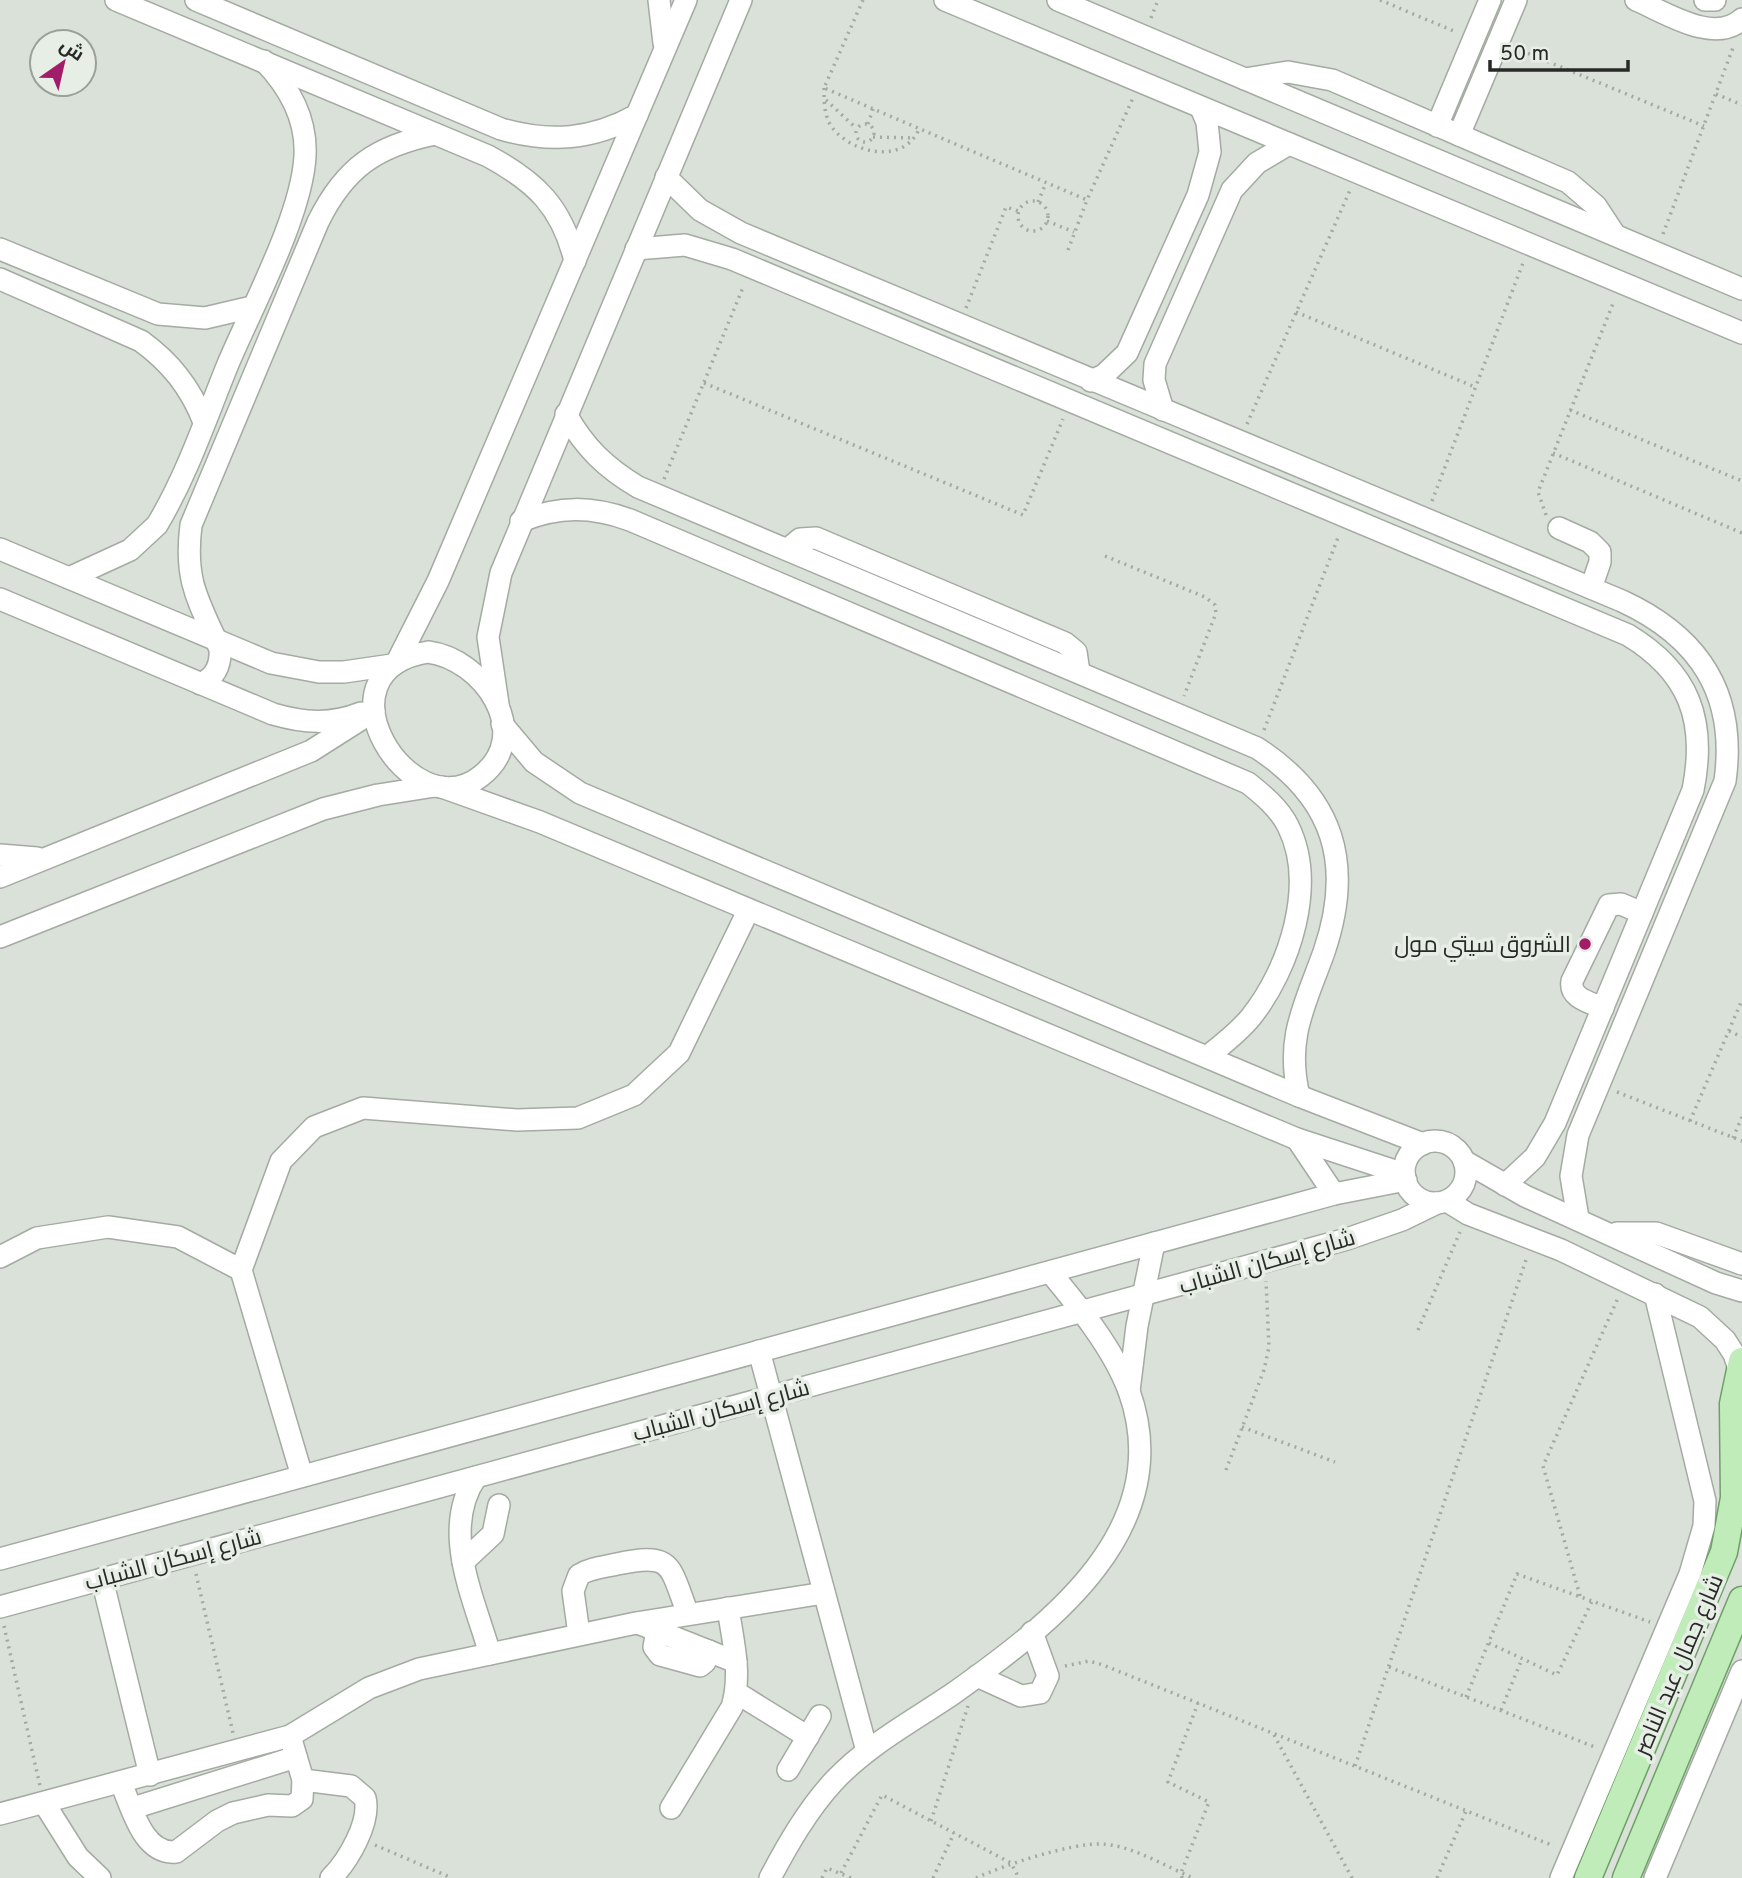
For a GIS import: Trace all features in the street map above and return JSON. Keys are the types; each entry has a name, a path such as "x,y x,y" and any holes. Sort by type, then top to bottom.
{"main road":[{"name":"شارع جمال عبد الناصر","path":"1588,1878 1715,1581 1736,1523 1740,1383"},
{"name":"شارع جمال عبد الناصر","path":"1626,1878 1742,1600"}],"street":[{"path":"116,0 488,156 517,171 538,189 556,211 569,235 575,261"},
{"path":"196,0 500,129 528,137 585,137 612,129 637,115"},
{"path":"659,0 665,49"},
{"path":"686,0 438,581 395,663 379,682 374,710 377,727 392,757 404,768 439,787 540,822 1297,1139 1405,1177 1419,1199 1442,1202 1533,1239 1626,1280 1700,1317 1725,1340 1739,1369 1740,1383"},
{"path":"0,937 323,809 378,795 459,787 475,781 488,771 498,757 502,741 488,637 501,573 741,0"},
{"path":"945,0 1742,333"},
{"path":"1058,0 1742,289"},
{"path":"1437,126 1490,0"},
{"path":"1459,135 1516,0"},
{"path":"1636,0 1710,29 1740,28"},
{"path":"1705,0 1715,0"},
{"path":"69,578 130,550 145,539 157,525 204,422 298,196 305,155 303,129 295,103 282,80 264,61"},
{"path":"1245,79 1288,72 1311,74 1459,135 1568,182 1596,206 1615,235"},
{"path":"1091,381 1117,365 1127,353 1198,195 1210,152 1201,108"},
{"path":"488,156 501,142 500,129"},
{"path":"201,684 215,673 219,666 220,649 195,596 190,573 191,524 199,502 325,208 352,171 377,152 405,140 435,134"},
{"path":"1163,410 1154,380 1158,357 1223,206 1243,175 1264,158 1289,144"},
{"path":"666,177 691,202 719,223 959,326 1649,613 1671,628 1690,646 1716,689 1728,736 1725,781 1599,1085 1573,1155 1571,1176 1578,1218"},
{"path":"298,196 314,196 325,208"},
{"path":"636,248 685,245 709,250 752,267 1628,635 1653,650 1674,672 1692,709 1698,729 1699,760 1693,790 1546,1141 1522,1171 1505,1185"},
{"path":"0,249 136,306 181,318 205,318 253,307"},
{"path":"0,279 142,341 173,368 186,384 204,422"},
{"path":"124,332 137,319 136,306"},
{"path":"566,414 576,432 603,464 638,487 1257,748 1287,767 1309,790 1325,817 1335,848 1338,879 1333,914 1294,1042 1293,1060 1299,1096"},
{"path":"174,492 183,501 199,502"},
{"path":"521,521 565,508 588,508 630,520 1248,783 1287,823 1298,849 1301,877 1297,905 1281,967 1268,993 1251,1017 1208,1056"},
{"path":"1559,528 1594,545 1600,552 1600,562 1591,588"},
{"path":"0,549 216,641 295,669 344,672 395,663 428,652 445,654 475,672 489,687 500,714 534,762 580,793 1299,1096 1423,1144 1443,1142 1452,1146 1464,1161 1505,1185 1698,1274 1742,1291"},
{"path":"0,599 273,714 313,723 335,721 374,710"},
{"path":"0,877 311,751 374,710"},
{"path":"0,855 43,859"},
{"path":"1603,1008 1575,995 1571,988 1572,981 1609,905 1621,904 1642,913"},
{"path":"302,1476 241,1270 281,1161 314,1127 363,1108 517,1120 578,1118 634,1094 679,1053 748,911"},
{"path":"1297,1139 1334,1194"},
{"path":"1405,1177 1409,1156 1423,1144"},
{"path":"1442,1202 1461,1189 1465,1180 1464,1161"},
{"name":"شارع إسكان الشباب","path":"0,1559 1334,1194 1405,1177"},
{"name":"شارع إسكان الشباب","path":"0,1606 1265,1262 1381,1228 1442,1202"},
{"path":"0,1257 37,1238 108,1227 178,1237 241,1270"},
{"path":"1611,1233 1656,1233 1742,1264"},
{"path":"1129,1391 1153,1244"},
{"path":"769,1878 808,1814 834,1781 867,1751 977,1676 1032,1632 1094,1573 1115,1543 1130,1507 1138,1468 1138,1442 1129,1391 1110,1355 1050,1272"},
{"path":"1683,1308 1696,1293 1698,1274"},
{"path":"1561,1878 1699,1550 1704,1501 1655,1294"},
{"path":"759,1351 867,1751"},
{"path":"476,1477 464,1493 459,1515 463,1562 490,1654"},
{"path":"463,1562 493,1534 499,1505"},
{"path":"579,1634 573,1585 579,1575 644,1558 660,1560 672,1571 688,1614"},
{"path":"102,1579 150,1775"},
{"path":"0,1814 237,1753 290,1736 369,1688 393,1677 579,1634 824,1593"},
{"path":"671,1808 728,1714 737,1693 736,1662 728,1608"},
{"path":"636,1623 736,1662"},
{"path":"977,1676 1028,1697 1044,1689 1046,1670 1032,1632"},
{"path":"1655,1878 1742,1671"},
{"path":"737,1693 808,1737"},
{"path":"788,1770 820,1716"},
{"path":"121,1783 154,1847 176,1852 217,1821 233,1813 250,1808 298,1803 304,1793 303,1780 290,1736"},
{"path":"133,1808 296,1757"},
{"path":"303,1780 351,1786 362,1793 366,1811 357,1838 331,1878"},
{"path":"44,1803 78,1857 100,1878"}],"path":[{"path":"863,0 824,88 830,124 842,138 858,148 895,151 909,146 919,129"},
{"path":"1380,0 1474,39"},
{"path":"1656,252 1740,28"},
{"path":"1499,41 1704,126"},
{"path":"1068,250 1087,200 1140,82"},
{"path":"824,88 1087,200"},
{"path":"1716,94 1742,105"},
{"path":"824,98 856,129 856,136 861,142"},
{"path":"856,129 867,124 873,109"},
{"path":"867,124 872,127 873,137"},
{"path":"861,142 873,137 915,138"},
{"path":"858,148 861,142"},
{"path":"1240,442 1357,173"},
{"path":"1038,202 1046,183"},
{"path":"1027,202 1038,202 1046,210 1047,221 1039,230 1028,230 1019,222 1018,211 1027,202"},
{"path":"959,326 1006,207 1018,211"},
{"path":"1047,221 1074,232"},
{"path":"1426,519 1530,245"},
{"path":"657,495 752,267"},
{"path":"1559,528 1548,518 1538,492 1621,283"},
{"path":"1296,312 1475,388"},
{"path":"704,383 1023,515 1070,401"},
{"path":"1570,410 1742,481"},
{"path":"1553,453 1742,533"},
{"path":"1257,748 1346,517"},
{"path":"1105,556 1209,599 1215,605 1216,613 1178,714"},
{"path":"1690,1121 1742,1000"},
{"path":"1729,1031 1742,1037"},
{"path":"1599,1085 1742,1141"},
{"path":"1733,1138 1742,1117"},
{"path":"1418,1330 1468,1214"},
{"path":"1355,1766 1533,1239"},
{"path":"1226,1469 1269,1347 1265,1262"},
{"path":"1580,1596 1543,1466 1626,1280"},
{"path":"1242,1427 1335,1462"},
{"path":"191,1555 237,1753"},
{"path":"1466,1697 1517,1574 1667,1629"},
{"path":"1489,1643 1556,1675 1592,1601"},
{"path":"0,1606 44,1803"},
{"path":"1501,1710 1522,1659"},
{"path":"1046,1670 1089,1661 1571,1853"},
{"path":"1389,1667 1614,1754"},
{"path":"931,1821 977,1676"},
{"path":"1182,1875 1209,1802 1168,1782 1198,1703"},
{"path":"1273,1733 1352,1878"},
{"path":"841,1873 882,1795 1011,1863 1019,1878"},
{"path":"1437,1878 1466,1811"},
{"path":"933,1878 954,1833"},
{"path":"357,1838 451,1878"},
{"path":"976,1878 1011,1863 1102,1844 1193,1878"},
{"path":"822,1878 827,1867 851,1878"}],"place":[{"name":"الشروق سيتي مول","path":"1585,944"}]}
